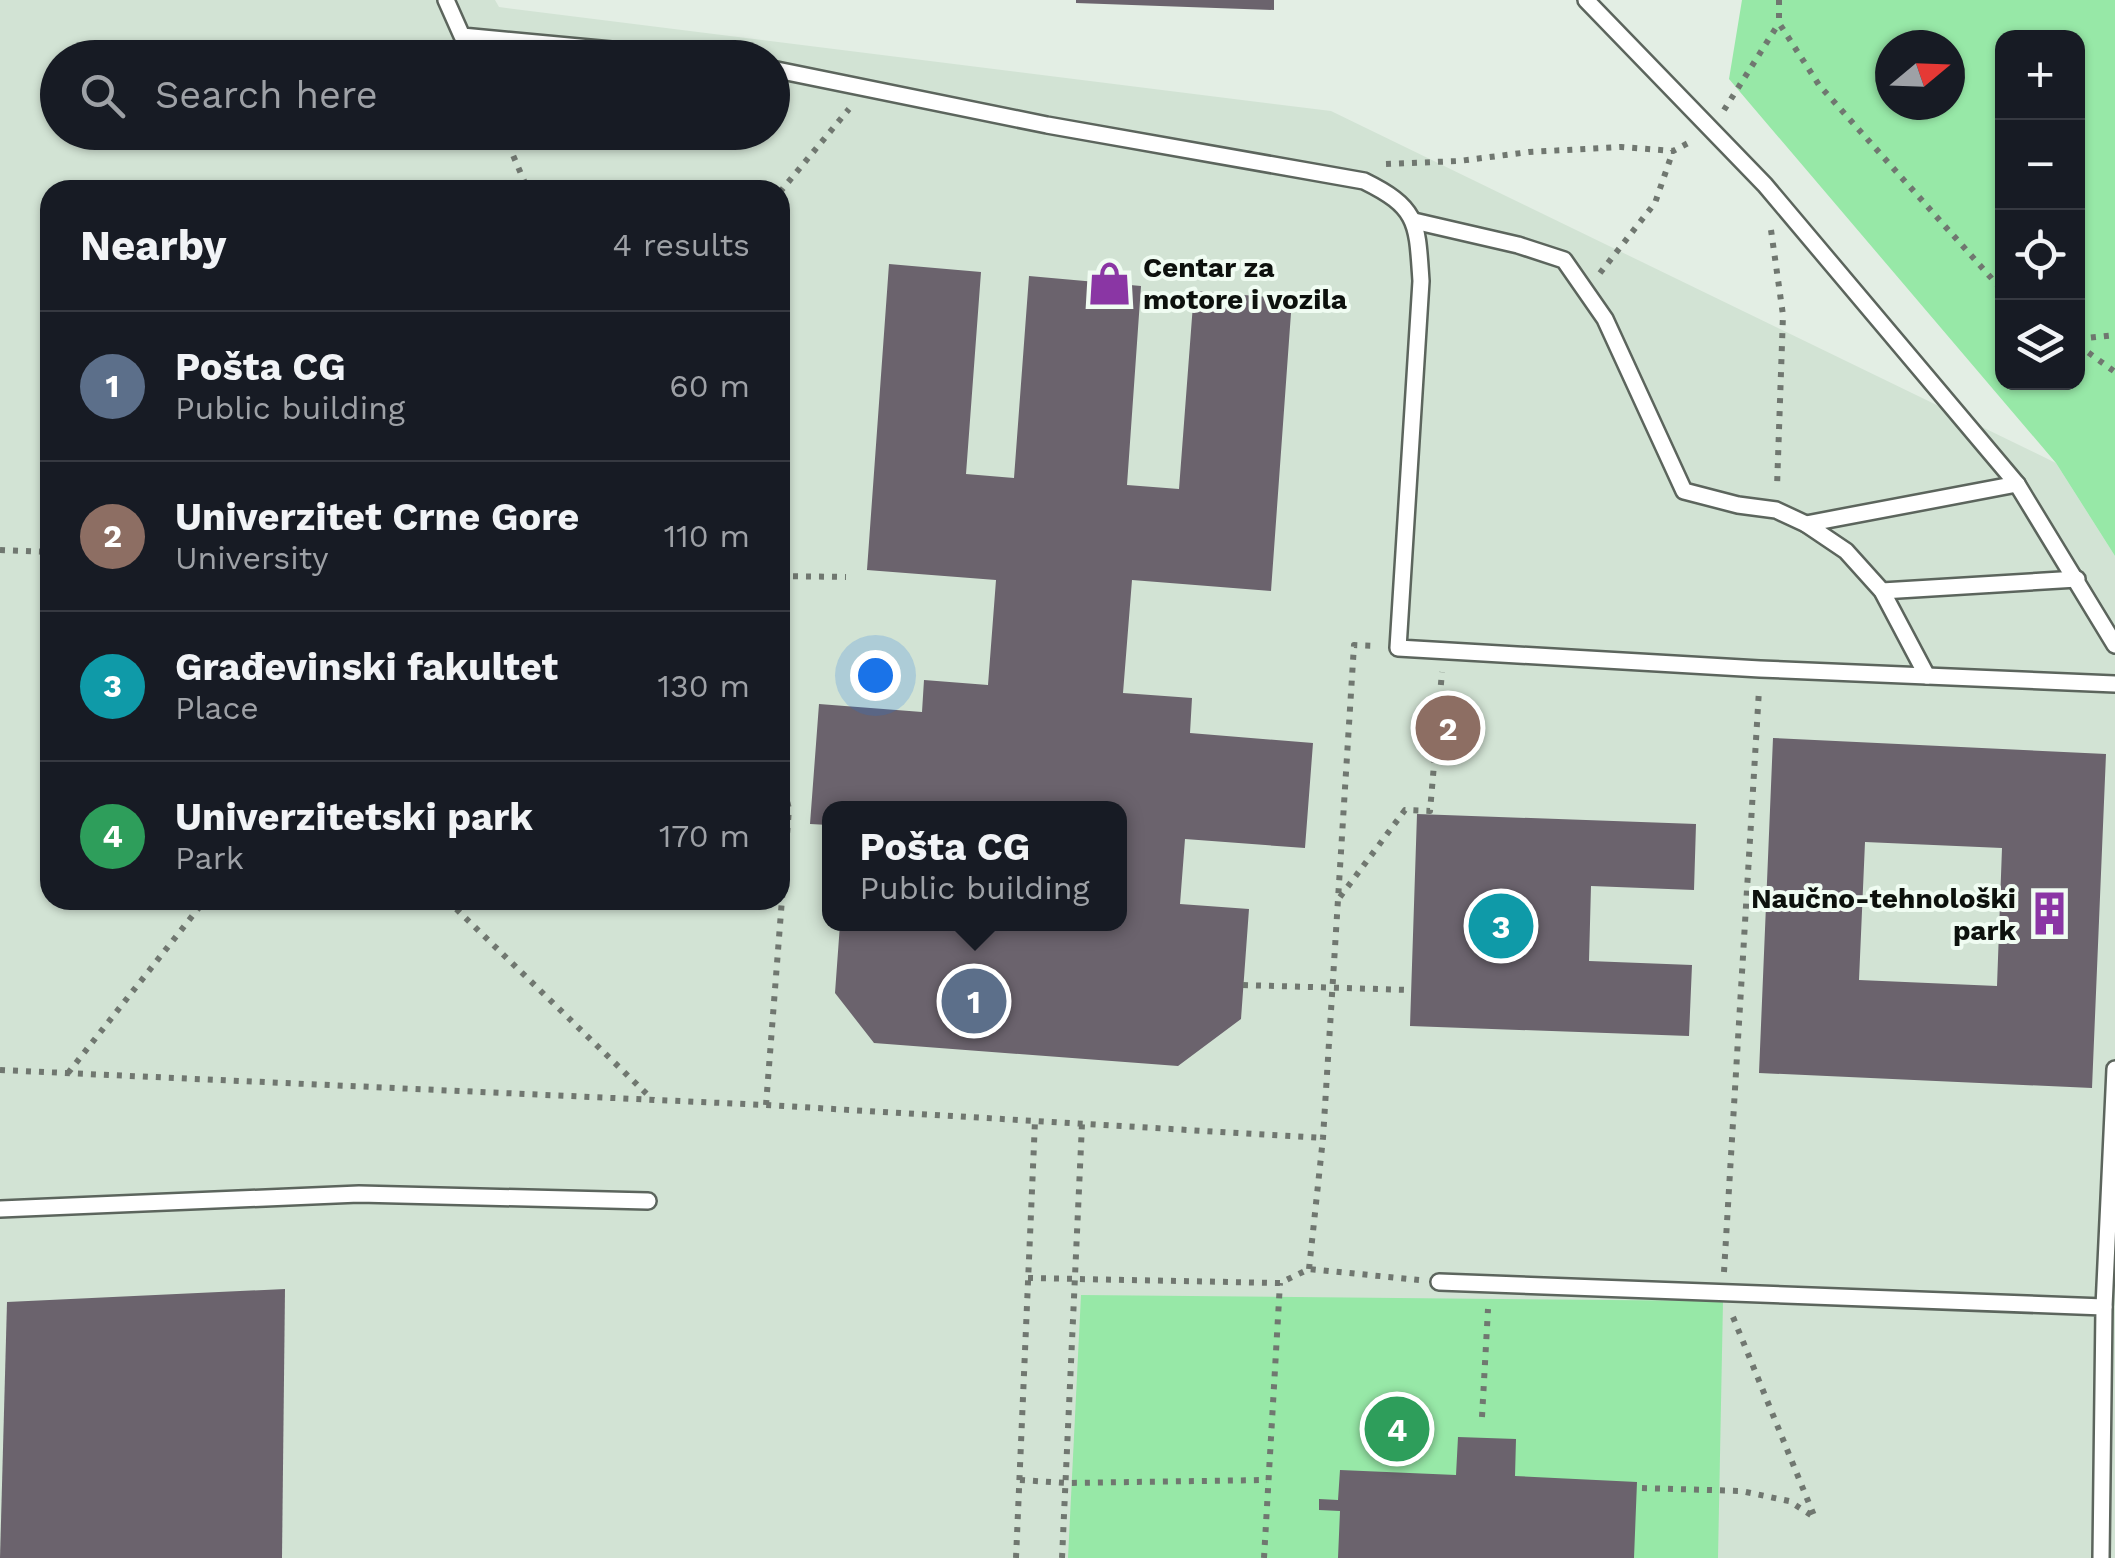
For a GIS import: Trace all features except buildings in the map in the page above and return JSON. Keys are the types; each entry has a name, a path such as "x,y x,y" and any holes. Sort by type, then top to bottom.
{"lane":[{"path":"446,0 462,36 505,40"},
{"path":"1586,0 1765,184 2017,484 2115,645"},
{"path":"790,73 1047,125 1364,181 1395,196 1414,221 1421,281 1398,648 2115,684"},
{"path":"1414,221 1564,260 1605,319 1684,491 1776,510 1806,524 1846,551 1882,591 1927,676"},
{"path":"1806,524 2017,484"},
{"path":"1882,591 2077,580"},
{"path":"2102,1558 2104,1307 2115,1068"},
{"path":"0,1209 359,1194 648,1201"},
{"path":"1439,1282 2104,1307"}],"path":[{"path":"1778,0 1780,23 1819,85 1995,282"},
{"path":"1712,130 1780,23"},
{"path":"790,180 866,88"},
{"path":"1382,164 1460,162 1529,152 1620,146 1673,152 1655,203 1639,228 1585,290"},
{"path":"511,150 524,180"},
{"path":"1765,184 1783,314 1776,510"},
{"path":"2085,341 2115,335"},
{"path":"2085,348 2115,372"},
{"path":"0,550 40,552"},
{"path":"790,576 846,577"},
{"path":"1309,1269 1322,1138 1354,644 1398,648"},
{"path":"1339,898 1405,810 1430,811 1443,651"},
{"path":"1642,1488 1741,1490 1789,1500 1815,1518 1723,1292 1760,669"},
{"path":"68,1073 197,910"},
{"path":"458,910 653,1100"},
{"path":"766,1105 781,910"},
{"path":"1243,984 1411,990"},
{"path":"0,1070 766,1105 1322,1138"},
{"path":"1016,1558 1035,1121"},
{"path":"1062,1558 1082,1124"},
{"path":"1028,1278 1280,1282 1309,1269 1439,1282"},
{"path":"1264,1558 1280,1282"},
{"path":"1482,1418 1489,1285"},
{"path":"1020,1480 1267,1480"}],"shaded area":[{"path":"0,0 495,0 499,7 763,40 40,40 40,150 790,150 790,43 1331,111 2056,463 2115,556 2115,1558 0,1558"}],"green space":[{"path":"1742,0 2115,0 2115,556 2056,463 1729,79"},
{"path":"1081,1295 1723,1301 1718,1558 1068,1558"}],"place":[{"name":"Centar za motore i vozila","path":"1110,283"},
{"name":"Univerzitet Crne Gore","path":"1448,728"},
{"name":"Naučno-tehnološki park","path":"2049,914"},
{"name":"Građevinski fakultet","path":"1501,926"},
{"name":"Pošta CG","path":"974,1001"},
{"name":"Univerzitetski park","path":"1397,1429"}]}
